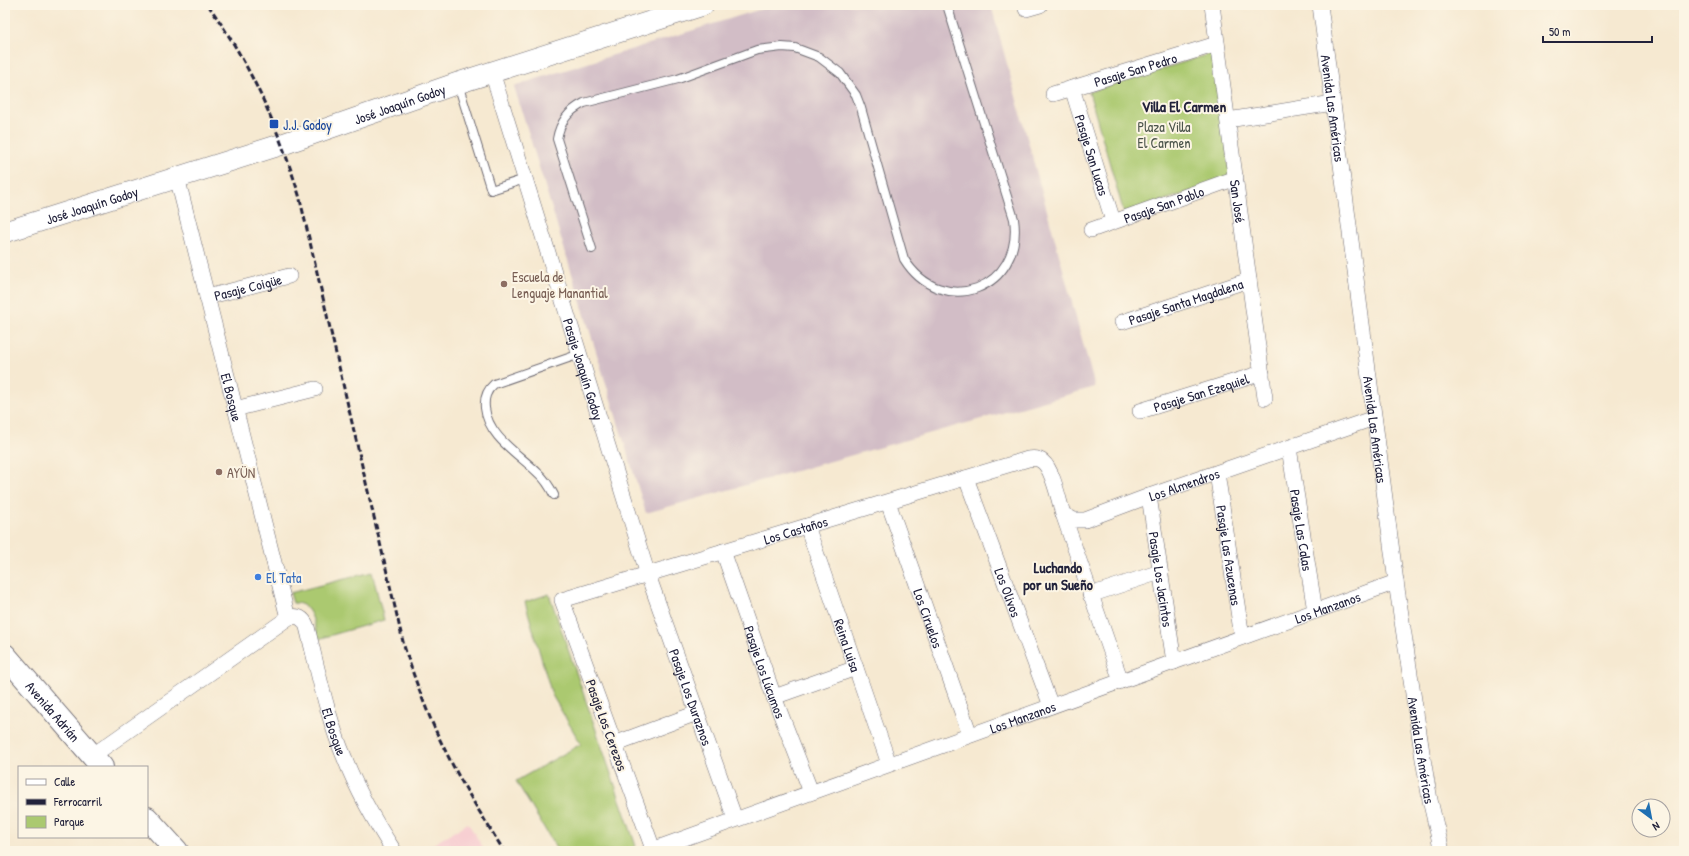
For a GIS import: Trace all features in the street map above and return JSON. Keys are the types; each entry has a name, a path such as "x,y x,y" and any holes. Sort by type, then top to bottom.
{"main road":[{"name":"Avenida Adrián","path":"5,655 97,762"},
{"path":"148,819 177,851"}],"street":[{"name":"José Joaquín Godoy","path":"5,232 283,144 458,83 703,5"},
{"name":"San José","path":"1212,5 1265,398"},
{"name":"Avenida Las Américas","path":"1320,5 1396,582 1424,766 1442,851"},
{"name":"Pasaje San Pedro","path":"1053,94 1217,44"},
{"name":"Pasaje Joaquín Godoy","path":"492,72 648,574"},
{"name":"Pasaje San Lucas","path":"1072,88 1113,221"},
{"path":"1228,120 1333,103"},
{"name":"El Bosque","path":"177,178 288,618 295,616 299,617 305,622 327,708 344,759 368,808 394,851"},
{"name":"Pasaje San Pablo","path":"1091,230 1236,178"},
{"name":"Pasaje Coigüe","path":"207,297 289,276"},
{"name":"Pasaje Santa Magdalena","path":"1122,322 1249,280"},
{"name":"Pasaje San Ezequiel","path":"1140,411 1262,373"},
{"path":"236,409 315,389"},
{"name":"Los Almendros","path":"1063,514 1074,520 1085,520 1149,496 1374,418"},
{"name":"Pasaje Las Calas","path":"1289,448 1316,611"},
{"name":"Los Castaños","path":"562,600 1033,458 1041,461 1047,467 1063,514"},
{"name":"Pasaje Las Azucenas","path":"1217,473 1242,637"},
{"name":"Los Olivos","path":"966,478 1051,706"},
{"name":"Pasaje Los Jacintos","path":"1149,496 1174,662"},
{"name":"Los Ciruelos","path":"888,502 970,735"},
{"path":"1063,514 1121,681"},
{"name":"Reina Luisa","path":"807,526 889,764"},
{"name":"Pasaje Los Lúcumos","path":"723,551 774,697 811,792"},
{"path":"1090,595 1160,572"},
{"name":"Pasaje Los Duraznos","path":"648,574 735,819"},
{"name":"Los Manzanos","path":"651,850 1396,582"},
{"name":"Pasaje Los Cerezos","path":"562,600 651,850"},
{"path":"97,762 288,618"},
{"path":"774,697 856,668"},
{"path":"614,744 697,713"}],"lane":[{"path":"592,249 557,139 561,123 566,116 584,103 678,79 757,50 782,47 807,52 824,60 840,72 853,89 861,108 904,259 910,268 925,282 943,290 964,291 985,285 1002,271 1013,251 1015,230 1014,218 947,5"},
{"path":"458,83 491,190 525,180"},
{"path":"554,495 545,480 494,432 486,414 485,398 487,392 494,384 580,354"}],"shaded area":[{"path":"774,5 991,5 1095,387 646,513 514,86"},
{"path":"468,823 485,851 422,851"}],"green space":[{"name":"Plaza Villa El Carmen","path":"1213,53 1231,179 1124,213 1089,92"},
{"path":"372,572 384,620 318,639 311,615 308,610 304,606 293,603 290,593"},
{"path":"549,594 636,846 630,851 558,851 516,781 581,744 552,695 525,602"}],"railway":[{"path":"208,5 223,27 250,73 272,120 299,195 404,646 413,674 440,741 467,791 504,851"}],"place":[{"name":"J.J. Godoy","path":"274,124"},
{"name":"Escuela de Lenguaje Manantial","path":"504,284"},
{"name":"AYÜN","path":"219,472"},
{"name":"El Tata","path":"258,577"}],"district":[{"name":"Villa El Carmen","path":"1184,106"},
{"name":"Luchando por un Sueño","path":"1058,576"}]}
